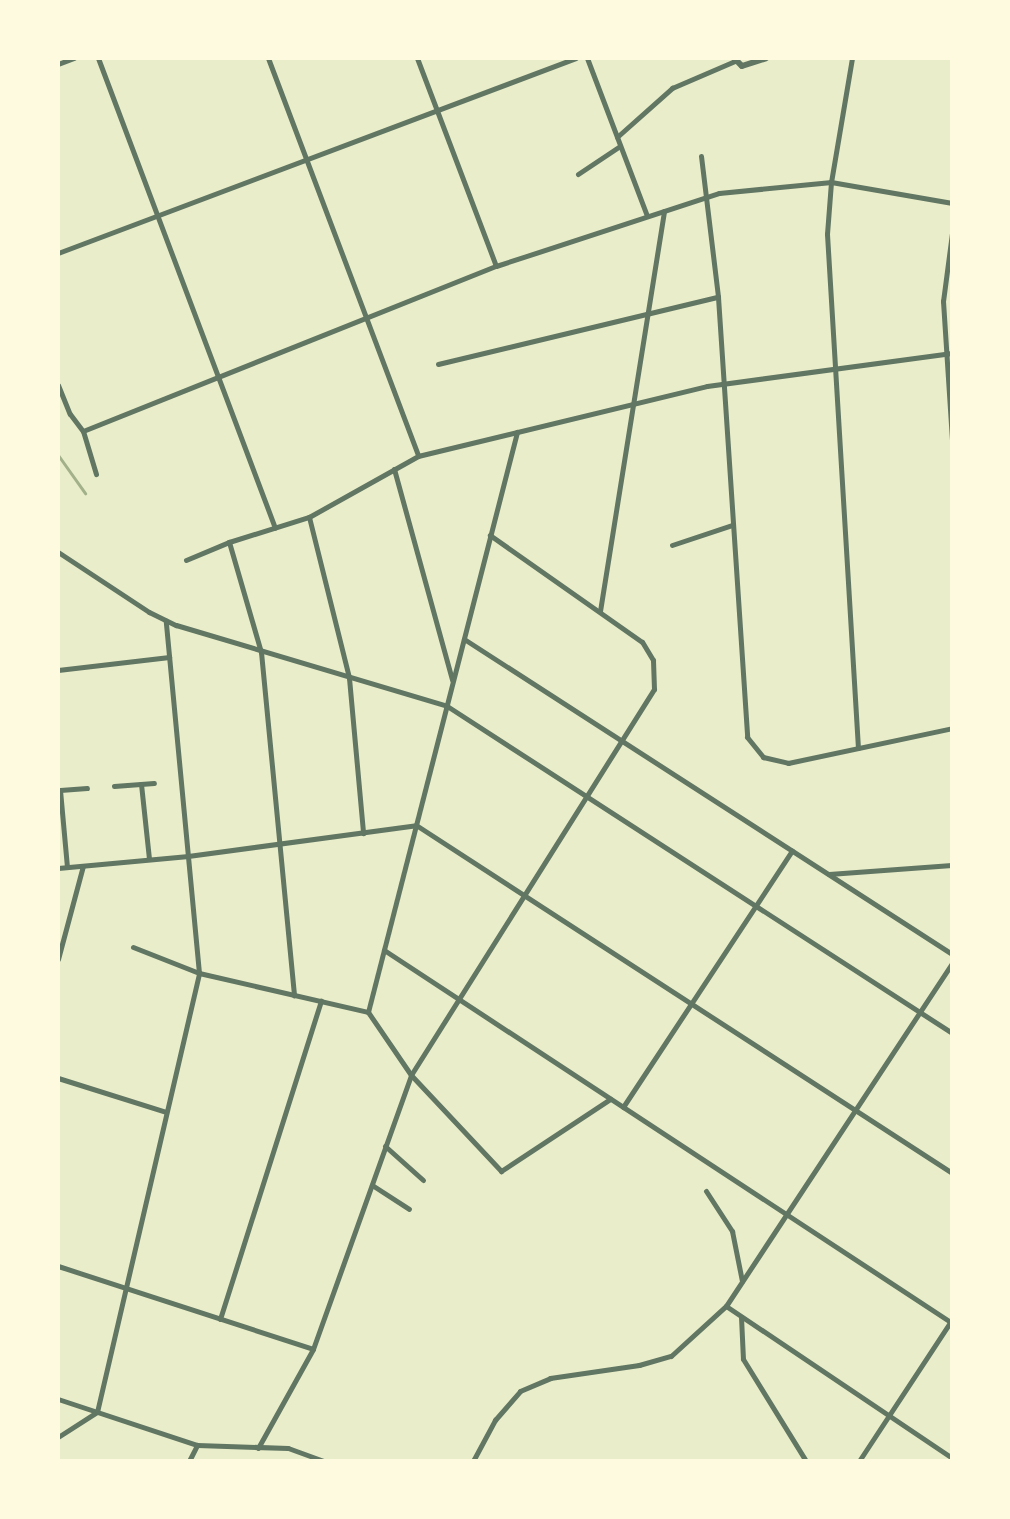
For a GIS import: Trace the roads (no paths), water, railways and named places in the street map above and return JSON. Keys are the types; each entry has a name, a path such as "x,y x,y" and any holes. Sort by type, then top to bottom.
{"street":[{"path":"58,64 74,58"},
{"path":"98,58 275,528"},
{"path":"268,58 418,456"},
{"path":"417,58 496,266"},
{"path":"58,253 576,58"},
{"path":"587,58 647,216"},
{"path":"617,137 672,88 734,59 746,66 766,58"},
{"path":"852,58 831,182 827,234 858,748"},
{"path":"578,174 620,146"},
{"path":"701,156 718,297 747,737 756,751 770,761 788,763 952,728"},
{"path":"83,431 496,266 708,197 831,182 952,203"},
{"path":"600,611 664,211"},
{"path":"952,233 943,301 949,354 952,440"},
{"path":"438,364 718,297"},
{"path":"186,560 229,542 309,517 418,456 724,384 949,354"},
{"path":"58,385 70,414 83,431 96,474"},
{"path":"368,1012 517,432"},
{"path":"394,469 453,682"},
{"path":"309,517 349,678 363,833"},
{"path":"672,545 732,525"},
{"path":"258,1448 313,1349 411,1075 649,700 656,678 653,660 642,642 490,535"},
{"path":"229,542 261,652 294,995"},
{"path":"58,552 166,620 261,652 447,706 952,1033"},
{"path":"58,1437 97,1412 199,973 166,620"},
{"path":"464,639 952,954"},
{"path":"58,670 169,657"},
{"path":"114,786 154,783"},
{"path":"141,784 149,859"},
{"path":"67,867 60,790 87,788"},
{"path":"58,868 188,856 416,825 952,1173"},
{"path":"623,1107 792,851"},
{"path":"829,874 952,865"},
{"path":"58,959 83,866"},
{"path":"133,947 199,973 368,1012 411,1075 501,1171 610,1099"},
{"path":"384,950 952,1322 859,1461"},
{"path":"473,1461 495,1420 520,1391 550,1378 639,1365 671,1356 726,1306 952,963"},
{"path":"220,1319 321,1001"},
{"path":"58,1078 166,1112"},
{"path":"385,1146 423,1180"},
{"path":"372,1185 409,1209"},
{"path":"706,1191 732,1231 742,1281"},
{"path":"58,1266 313,1349"},
{"path":"726,1306 952,1458"},
{"path":"741,1317 743,1359 806,1461"},
{"path":"58,1399 197,1445 288,1448 324,1461"},
{"path":"189,1461 197,1445"}],"waterway":[{"path":"58,455 85,493"}]}
